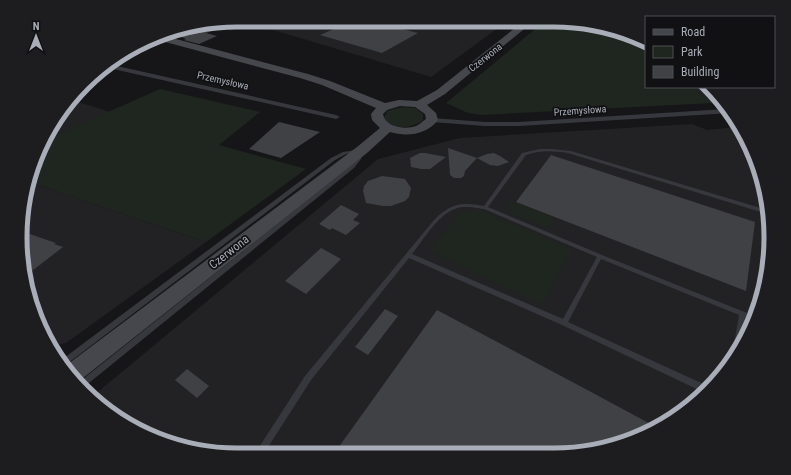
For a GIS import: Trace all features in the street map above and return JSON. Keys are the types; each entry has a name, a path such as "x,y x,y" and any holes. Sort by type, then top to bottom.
{"main road":[{"name":"Czerwona","path":"419,105 441,92 522,27"},
{"path":"165,40 304,76 326,83 384,107"},
{"path":"399,103 419,105 429,110 432,115 432,120 422,128 403,131 387,128 377,119 377,114 384,107 399,103"},
{"name":"Czerwona","path":"75,371 362,150 387,128"}],"street":[{"name":"Przemysłowa","path":"114,67 336,117"},
{"name":"Przemysłowa","path":"432,120 485,124 526,124 723,111"}],"lane":[{"path":"66,361 333,159 345,153 362,150 359,159 352,167 84,381"},
{"path":"485,208 524,154 531,151 554,150 569,152 762,211"},
{"path":"262,448 308,378 444,212 455,207 464,206 485,208 749,316"},
{"path":"408,255 564,323 701,387"},
{"path":"564,323 600,256"},
{"path":"738,340 742,314"}],"shaded area":[{"path":"263,27 499,27 431,77"},
{"path":"635,43 645,48 645,51"},
{"path":"692,88 701,88 712,100 708,100"},
{"path":"77,102 110,112 53,137 70,109"},
{"path":"692,124 707,130 733,127 748,157 760,196 764,224 764,251 760,279 753,305 736,343 721,366 682,405 659,420 621,437 595,444 567,448 224,448 183,441 157,432 121,413 109,405 96,393 378,159 460,138"},
{"path":"34,184 206,242 66,343 57,345 43,318 31,279 27,251 27,224"}],"green space":[{"path":"538,27 567,27 595,31 621,38 635,43 645,51 645,88 692,88 713,103 481,115 468,113 446,103"},
{"path":"160,89 260,112 219,145 306,169 206,242 34,184 43,157 53,137"},
{"path":"403,107 415,108 423,114 423,120 414,125 402,127 392,125 384,118 387,111"},
{"path":"510,201 554,217 548,227 545,227 512,214 508,205"},
{"path":"472,211 481,211 570,248 570,253 544,302 537,302 433,253 432,249 457,216"}],"building":[{"path":"338,27 394,27 418,33 382,53 320,35"},
{"path":"218,29 206,33 217,36 199,44 184,40 186,39 178,35 196,31"},
{"path":"279,122 320,132 281,158 249,149"},
{"path":"448,148 477,158 465,171 464,176 461,178 454,178 450,175"},
{"path":"420,153 446,157 430,169 411,167 410,158"},
{"path":"494,153 509,162 498,166 490,165 477,158 487,154"},
{"path":"551,155 755,222 746,291 516,202"},
{"path":"382,176 405,179 411,188 409,197 405,201 391,206 366,203 363,191 364,186 368,181"},
{"path":"341,205 359,214 353,220 360,223 346,235 332,228 330,230 319,224"},
{"path":"27,233 56,243 54,244 63,247 32,271 30,270 27,251"},
{"path":"321,248 341,259 306,294 285,281"},
{"path":"385,309 398,316 368,355 355,347"},
{"path":"437,310 651,424 608,441 567,448 338,448"},
{"path":"187,369 209,386 197,398 175,380"}]}
